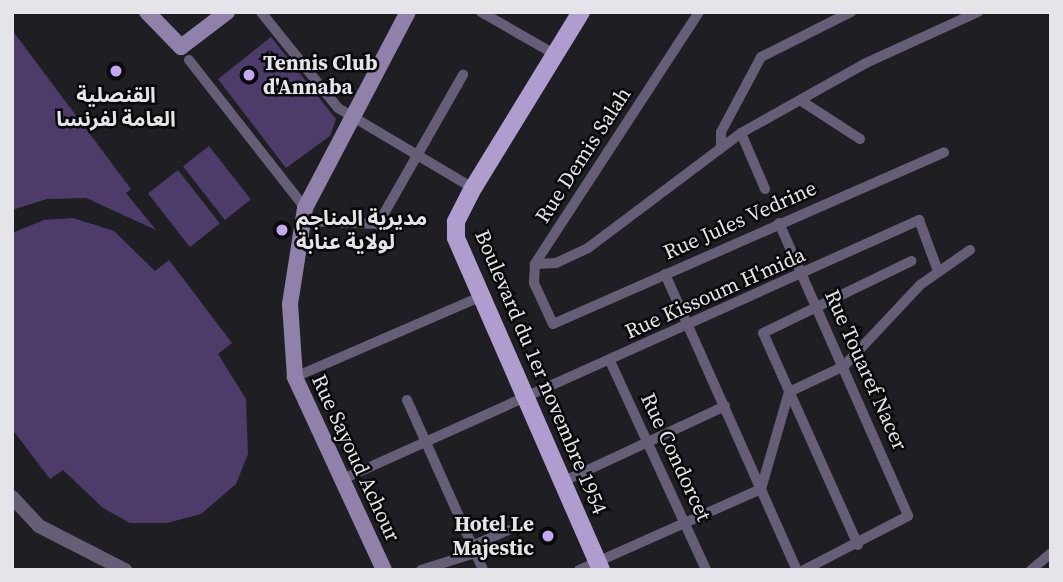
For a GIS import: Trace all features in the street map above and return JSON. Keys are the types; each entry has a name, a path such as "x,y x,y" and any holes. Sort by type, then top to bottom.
{"main road":[{"path":"147,12 177,47 228,12"},
{"name":"Rue Sayoud Achour","path":"384,570 295,377 290,304 303,214 349,114 408,12"},
{"name":"Boulevard du 1er novembre 1954","path":"581,12 473,187 456,222 456,238 599,566"}],"street":[{"path":"261,12 328,98 349,114 473,187"},
{"path":"481,12 497,16 556,55"},
{"name":"Rue Demis Salah","path":"535,264 699,12"},
{"path":"721,148 721,132 761,57 850,12"},
{"path":"535,264 556,263 588,248 741,133 803,102 866,63 978,12"},
{"path":"190,61 303,214 378,224 420,156 463,75"},
{"path":"803,102 860,139"},
{"path":"741,133 765,189"},
{"name":"Rue Jules Vedrine","path":"535,264 534,283 553,324 944,152"},
{"name":"Rue Kissoum H'mida","path":"343,478 802,275 919,220 938,271"},
{"name":"Rue Touaref Nacer","path":"779,223 908,516 894,528 858,545"},
{"path":"579,570 599,566 761,489 789,392 844,366 938,271 970,250"},
{"path":"804,570 858,545 763,333 911,261"},
{"path":"665,274 797,570"},
{"path":"295,377 480,297"},
{"name":"Rue Condorcet","path":"610,361 706,570"},
{"path":"407,400 483,570"},
{"path":"562,482 725,406"},
{"path":"12,497 39,526 125,570"},
{"path":"421,570 474,550 508,530"},
{"path":"1031,570 1051,553"}],"shaded area":[{"path":"12,30 131,189 126,193 156,230 86,198 47,199 12,210"},
{"path":"271,37 336,119 330,136 286,168 218,79"},
{"path":"209,146 251,200 225,220 183,166"},
{"path":"178,170 220,224 190,247 148,193"},
{"path":"73,218 114,231 155,271 169,260 232,343 218,354 246,399 248,454 236,484 201,514 167,523 130,523 103,508 63,470 50,479 12,429 12,233 44,220"}],"place":[{"name":"القنصلية العامة لفرنسا","path":"116,71"},
{"name":"Tennis Club d'Annaba","path":"249,75"},
{"name":"مديرية المناجم لولاية عنابة","path":"282,230"},
{"name":"Hotel Le Majestic","path":"548,536"}]}
